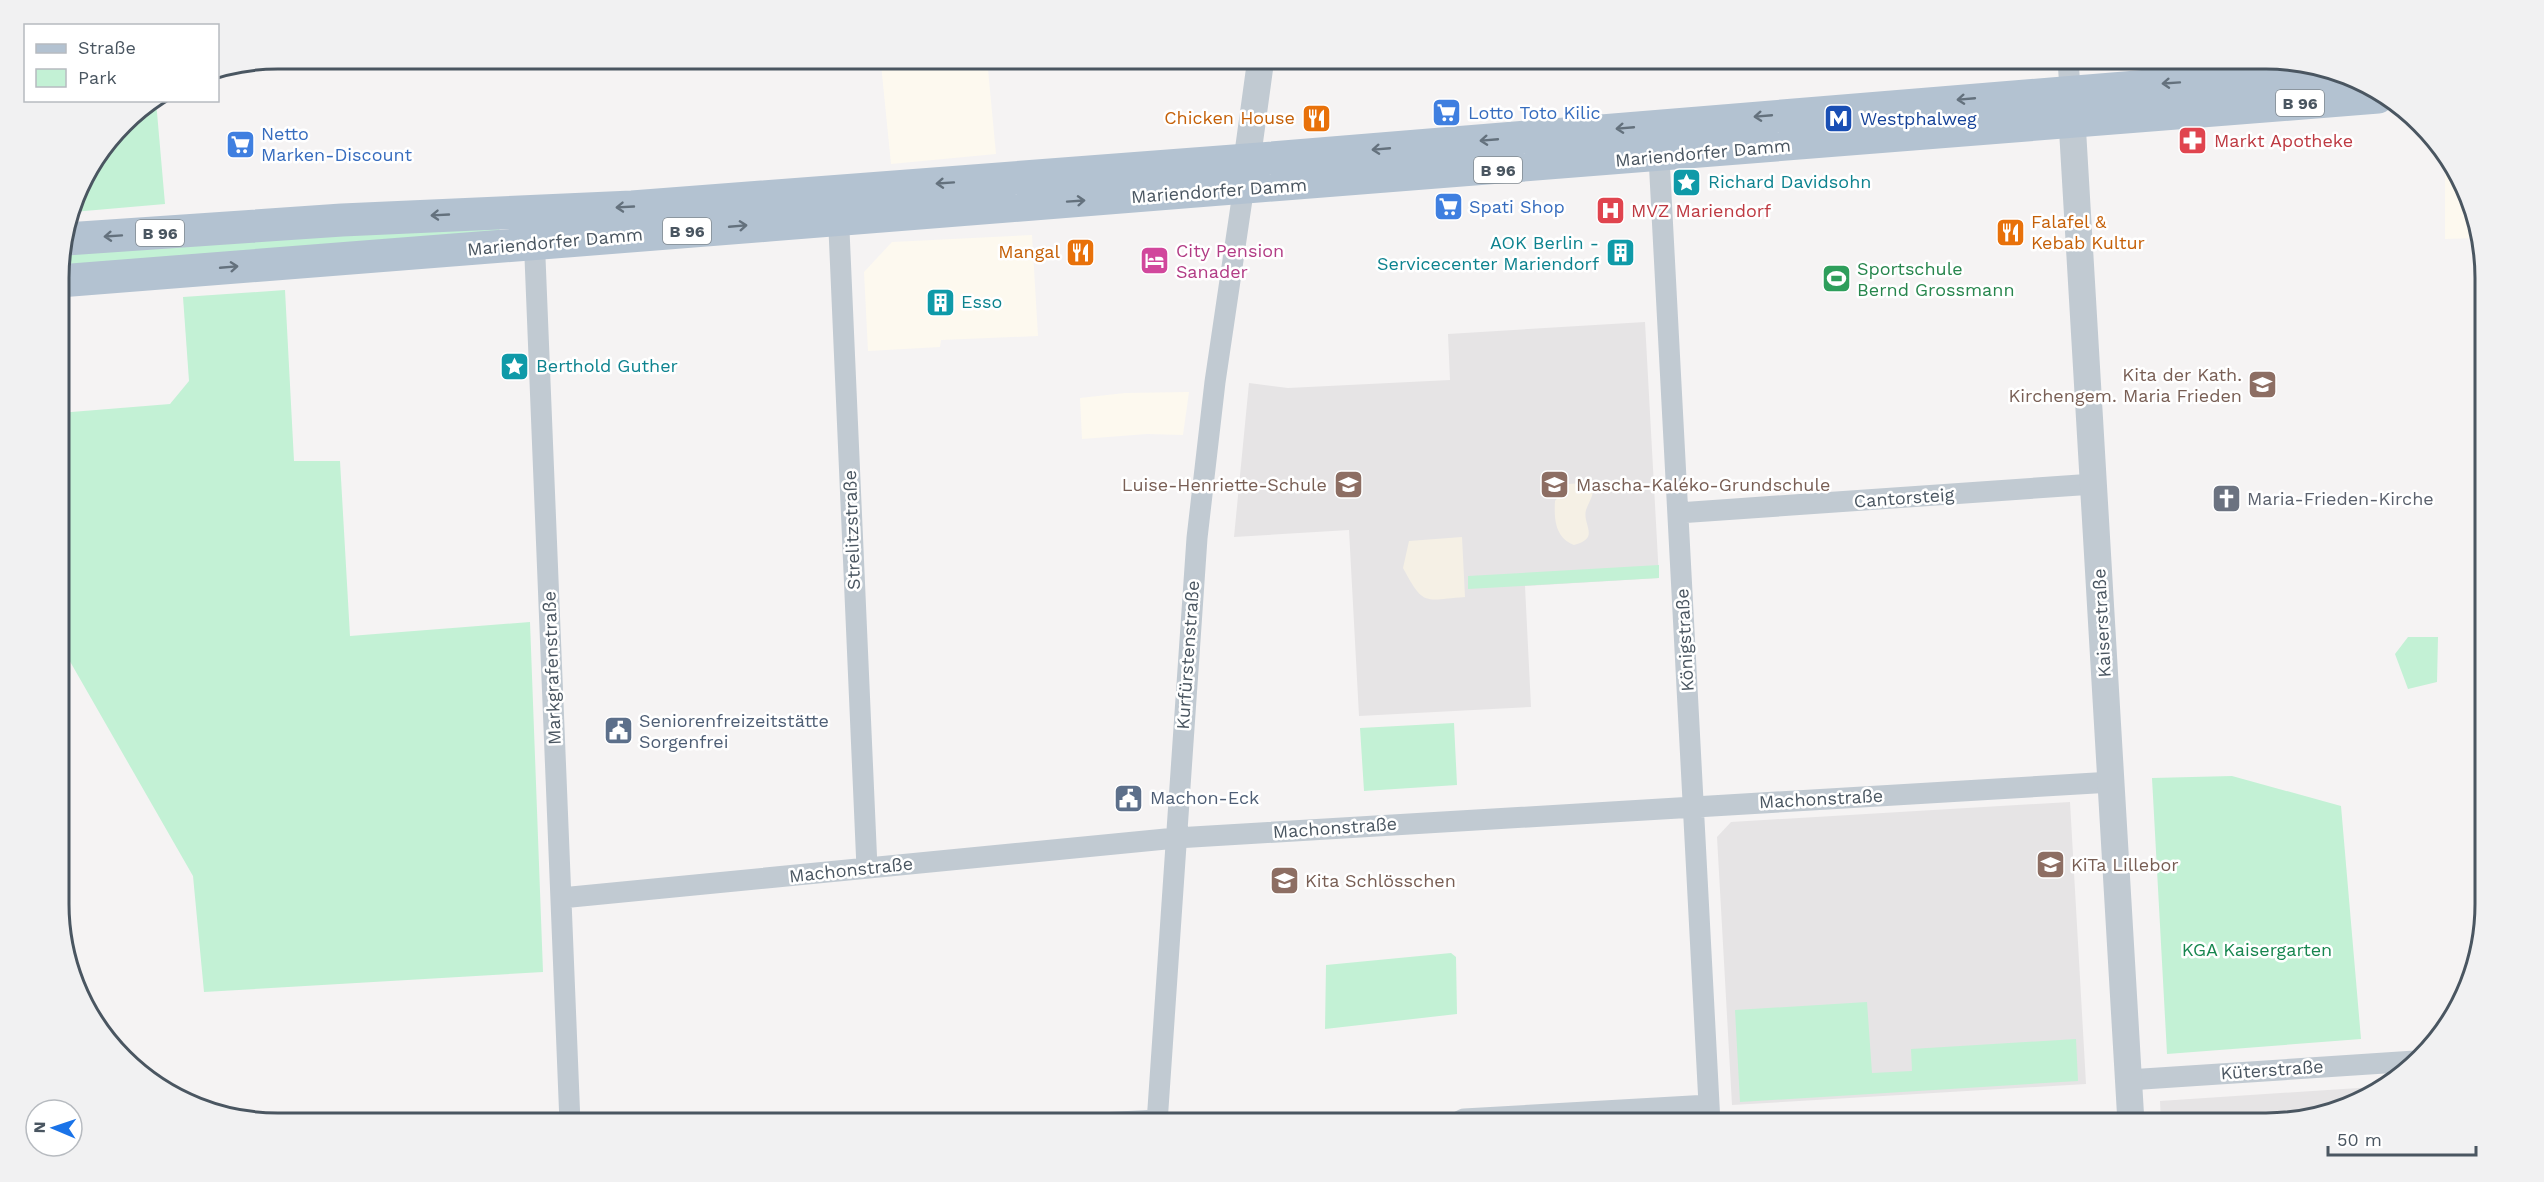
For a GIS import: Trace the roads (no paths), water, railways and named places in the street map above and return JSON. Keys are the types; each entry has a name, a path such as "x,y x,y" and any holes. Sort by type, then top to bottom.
{"main road":[{"name":"Mariendorfer Damm","path":"1245,174 1659,157 2310,74"},
{"name":"Mariendorfer Damm","path":"69,280 535,244 838,205 2071,106 2371,97"},
{"name":"Mariendorfer Damm","path":"73,238 342,220 533,212 838,205"}],"street":[{"path":"1245,174 1259,69"},
{"path":"2069,69 2071,106"},
{"name":"Kaiserstraße","path":"2071,106 2130,1113"},
{"name":"Königstraße","path":"1659,157 1710,1113"},
{"name":"Kurfürstenstraße","path":"1158,1113 1197,538 1215,382 1245,174"},
{"name":"Strelitzstraße","path":"838,205 867,868"},
{"name":"Markgrafenstraße","path":"533,212 570,1113"},
{"name":"Cantorsteig","path":"1678,513 2094,484"},
{"name":"Machonstraße","path":"561,898 1176,838 2112,782"},
{"name":"Küterstraße","path":"2128,1080 2403,1062"}],"place":[{"name":"Lotto Toto Kilic","path":"1447,113"},
{"name":"Chicken House","path":"1316,118"},
{"name":"Westphalweg","path":"1839,119"},
{"name":"Markt Apotheke","path":"2193,141"},
{"name":"Netto Marken-Discount","path":"240,144"},
{"name":"Richard Davidsohn","path":"1687,182"},
{"name":"Spati Shop","path":"1448,207"},
{"name":"MVZ Mariendorf","path":"1610,211"},
{"name":"Falafel & Kebab Kultur","path":"2010,232"},
{"name":"Mangal","path":"1081,252"},
{"name":"AOK Berlin - Servicecenter Mariendorf","path":"1620,253"},
{"name":"City Pension Sanader","path":"1155,261"},
{"name":"Sportschule Bernd Grossmann","path":"1836,279"},
{"name":"Esso","path":"940,302"},
{"name":"Berthold Guther","path":"515,366"},
{"name":"Kita der Kath. Kirchengem. Maria Frieden","path":"2263,385"},
{"name":"Luise-Henriette-Schule","path":"1348,485"},
{"name":"Mascha-Kaléko-Grundschule","path":"1555,485"},
{"name":"Maria-Frieden-Kirche","path":"2226,499"},
{"name":"Seniorenfreizeitstätte Sorgenfrei","path":"618,731"},
{"name":"Machon-Eck","path":"1129,798"},
{"name":"KiTa Lillebor","path":"2050,865"},
{"name":"Kita Schlösschen","path":"1284,881"}],"park label":[{"name":"KGA Kaisergarten","path":"2257,950"}]}
